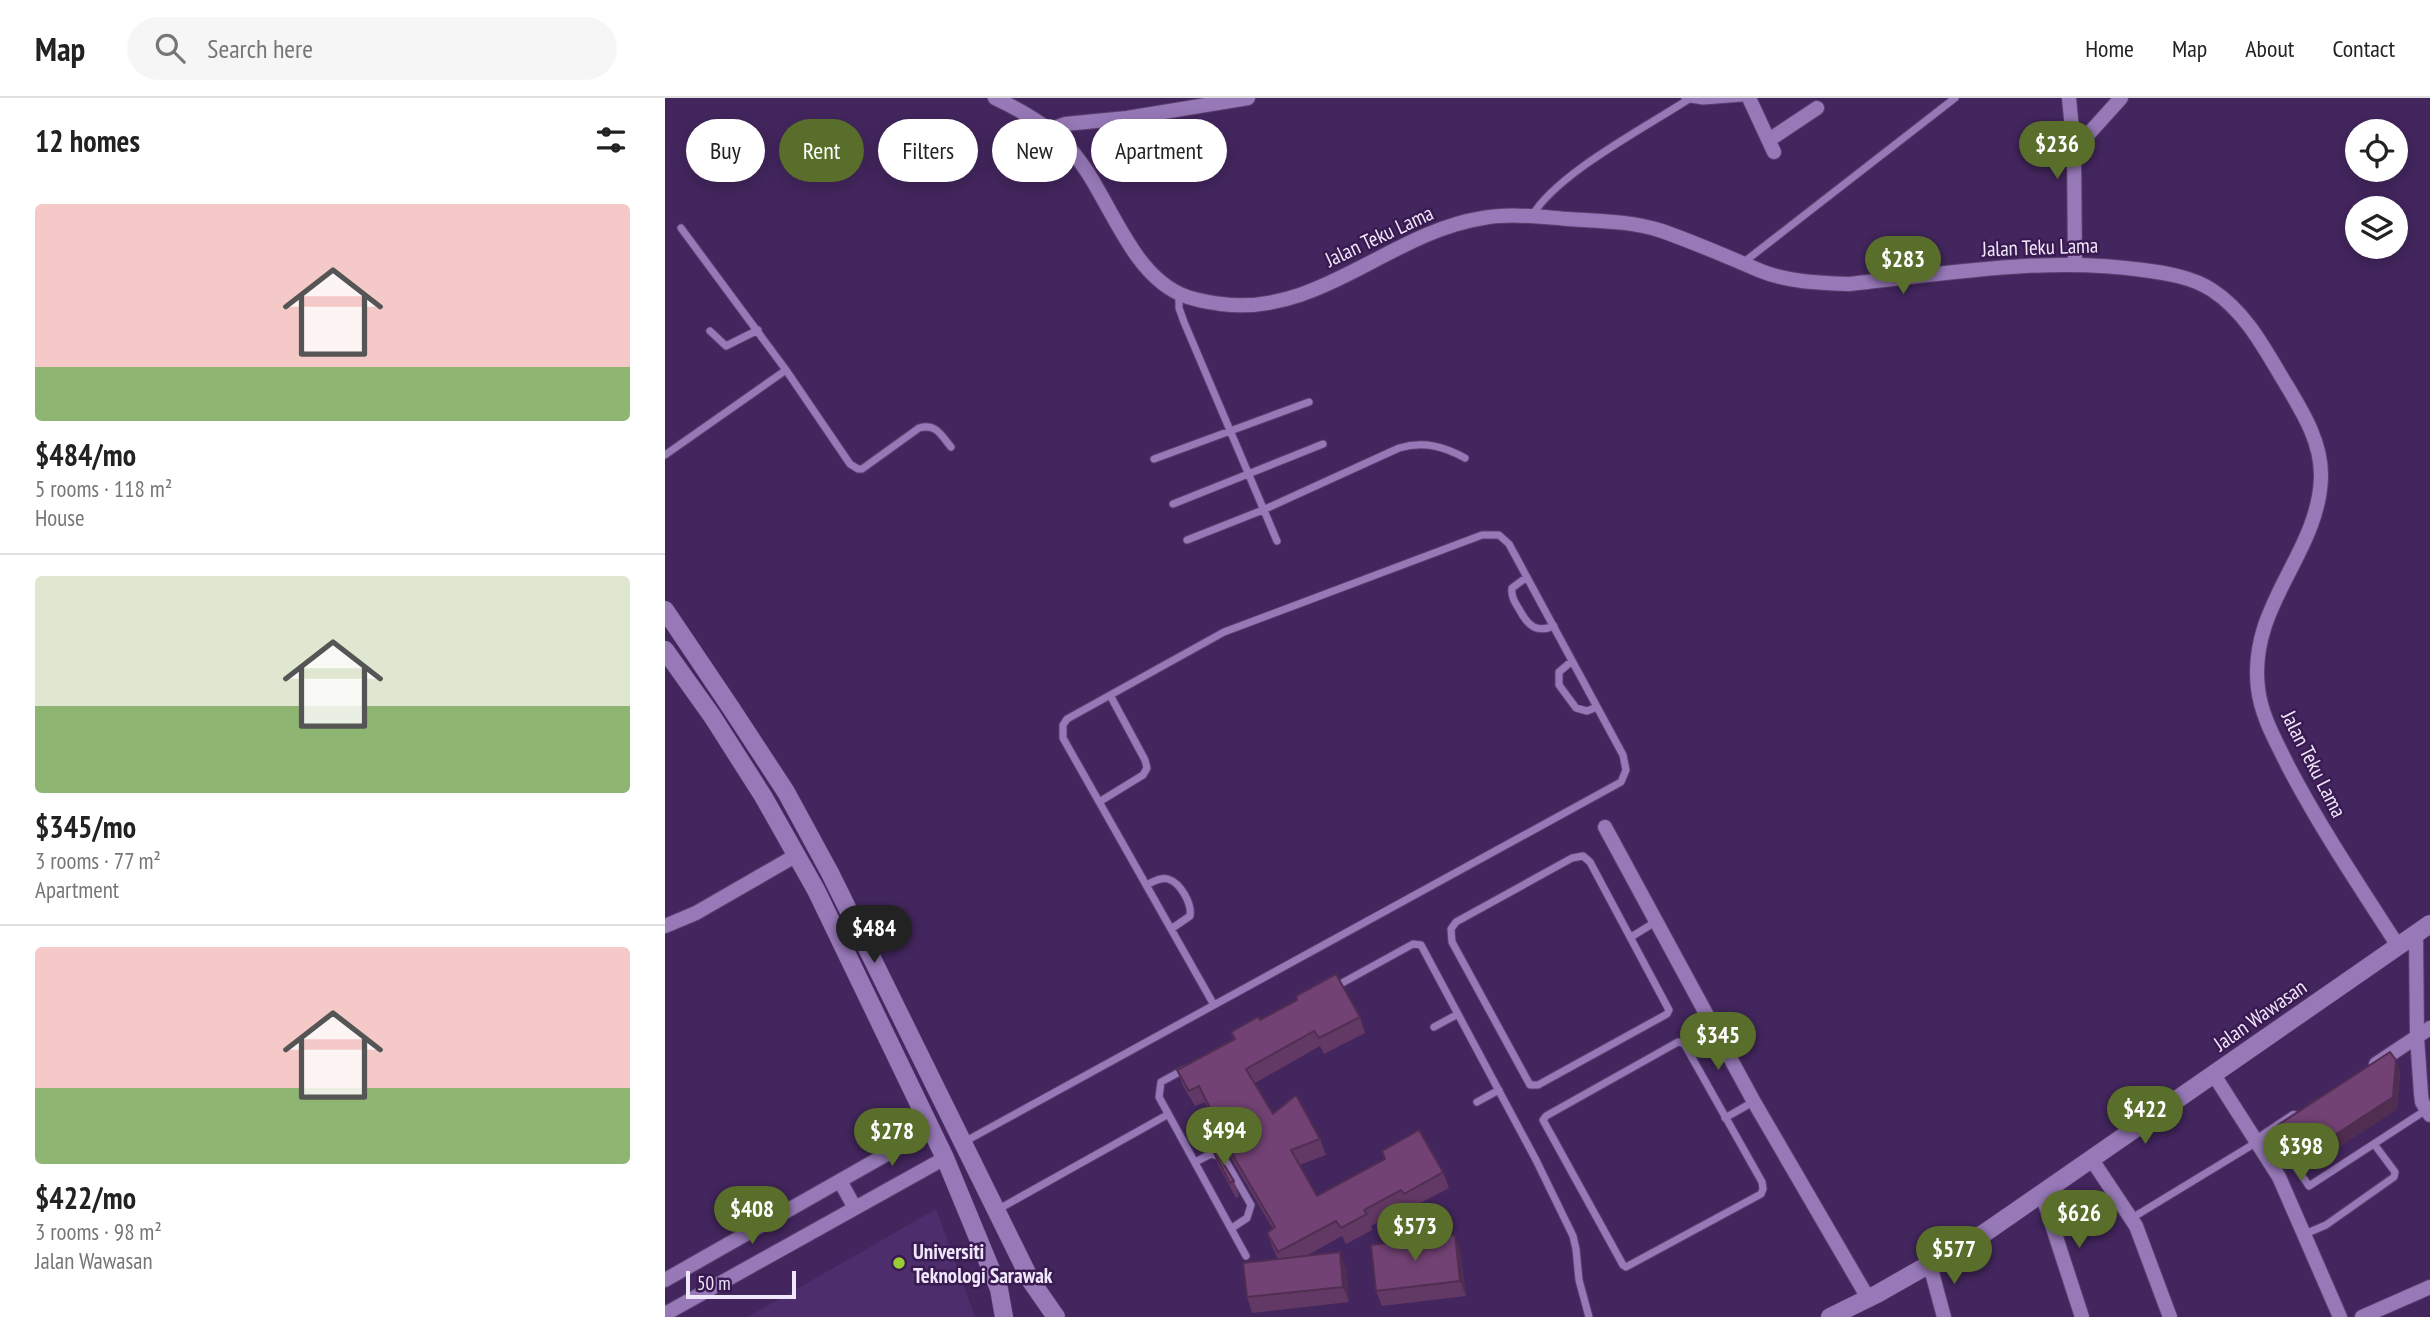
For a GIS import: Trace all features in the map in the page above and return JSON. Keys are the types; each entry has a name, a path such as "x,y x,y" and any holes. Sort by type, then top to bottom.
{"main road":[{"path":"665,610 786,792 830,873 1031,1282 1056,1317"},
{"path":"665,650 712,716 763,796 816,890 945,1158 999,1289 1004,1317"},
{"name":"Jalan Wawasan","path":"1830,1317 1930,1265 1986,1232 2423,929"}],"street":[{"name":"Jalan Teku Lama","path":"995,98 1033,119"},
{"path":"1024,112 1031,98"},
{"path":"1077,123 1127,118 1248,98"},
{"path":"1749,98 1772,146 1817,108"},
{"path":"2069,98 2074,150 2075,264"},
{"path":"2074,150 2121,98"},
{"name":"Jalan Teku Lama","path":"1077,159 1138,256 1161,281 1179,294 1209,303 1264,305 1295,298 1448,226 1485,217 1532,216 1631,224 1658,230 1762,271 1825,284 1849,284 2009,267 2075,264 2110,265 2164,273 2190,280 2211,290 2236,310 2252,329 2309,424 2318,449 2321,478 2315,510 2306,538 2287,573 2259,643 2256,666 2259,693 2271,733 2319,824 2398,946"},
{"path":"1605,827 1754,1102 1868,1298"},
{"path":"665,926 696,913 795,856"},
{"path":"2423,929 2417,1037 2421,1094 2429,1111"},
{"path":"2361,1074 2430,1028"},
{"path":"2214,1075 2279,1177 2340,1317"},
{"path":"2258,1142 2305,1110"},
{"path":"665,1280 931,1129"},
{"path":"665,1314 945,1158"},
{"path":"2092,1160 2131,1219 2170,1317"},
{"path":"840,1181 855,1208"},
{"path":"2042,1194 2082,1317"},
{"path":"1930,1265 1944,1317"},
{"path":"2362,1317 2430,1287"}],"lane":[{"path":"1532,216 1542,200 1569,178 1687,99 1703,101 1742,98"},
{"path":"1744,262 1955,98"},
{"path":"681,228 758,330 850,464 862,469 919,428 926,426 937,429 950,447"},
{"path":"1179,294 1179,308 1184,322 1277,541"},
{"path":"710,331 726,346 758,330"},
{"path":"665,455 786,370"},
{"path":"1154,459 1309,402"},
{"path":"1173,505 1323,444"},
{"path":"1187,540 1412,444 1435,445 1465,458"},
{"path":"963,1143 1621,782 1626,763 1505,538 1494,533 1482,535 1224,632 1067,719 1063,738 1214,1005"},
{"path":"1527,577 1512,588 1512,597 1529,625 1541,630 1554,626"},
{"path":"1572,661 1559,672 1559,684 1576,708 1587,711 1597,707"},
{"path":"1099,802 1143,775 1147,768 1110,695"},
{"path":"1583,856 1590,862 1631,937 1668,1005 1667,1014 1538,1085 1530,1085 1450,937 1451,929 1457,922 1573,858 1583,856"},
{"path":"1146,885 1163,878 1170,880 1177,884 1190,905 1190,916 1171,929"},
{"path":"1631,937 1657,920"},
{"path":"1329,990 1413,944 1423,949 1536,1160 1573,1236 1579,1280 1589,1317"},
{"path":"1434,1027 1458,1014"},
{"path":"1678,1042 1686,1047 1725,1118 1762,1182 1761,1194 1626,1268 1543,1119 1678,1042"},
{"path":"1197,1062 1161,1082 1159,1097 1246,1256"},
{"path":"1477,1102 1499,1090"},
{"path":"1725,1118 1754,1102"},
{"path":"2272,1132 2309,1186 2429,1111"},
{"path":"997,1210 1167,1115"},
{"path":"2131,1219 2258,1142"},
{"path":"2304,1234 2326,1224 2394,1177 2395,1172 2374,1144"},
{"path":"1195,1162 1211,1154 1224,1158 1251,1205 1247,1218 1232,1228"}],"shaded area":[{"name":"Universiti Teknologi Sarawak","path":"936,1209 975,1317 748,1317"}],"building":[{"path":"1336,974 1360,1017 1319,1038 1314,1031 1246,1069 1273,1114 1296,1095 1320,1139 1291,1150 1317,1196 1385,1159 1382,1151 1419,1130 1443,1172 1404,1194 1401,1190 1364,1210 1367,1214 1341,1228 1336,1221 1278,1252 1267,1233 1275,1227 1225,1142 1227,1141 1199,1086 1189,1091 1177,1070 1235,1039 1231,1032 1297,1000 1296,996"},
{"path":"2390,1052 2396,1060 2393,1097 2301,1157 2278,1125"},
{"path":"1214,1148 1234,1181 1230,1183 1212,1149"},
{"path":"1455,1235 1460,1281 1376,1291 1371,1245"},
{"path":"1340,1252 1343,1287 1247,1297 1243,1263"}],"place":[{"name":"Universiti Teknologi Sarawak","path":"899,1263"}]}
